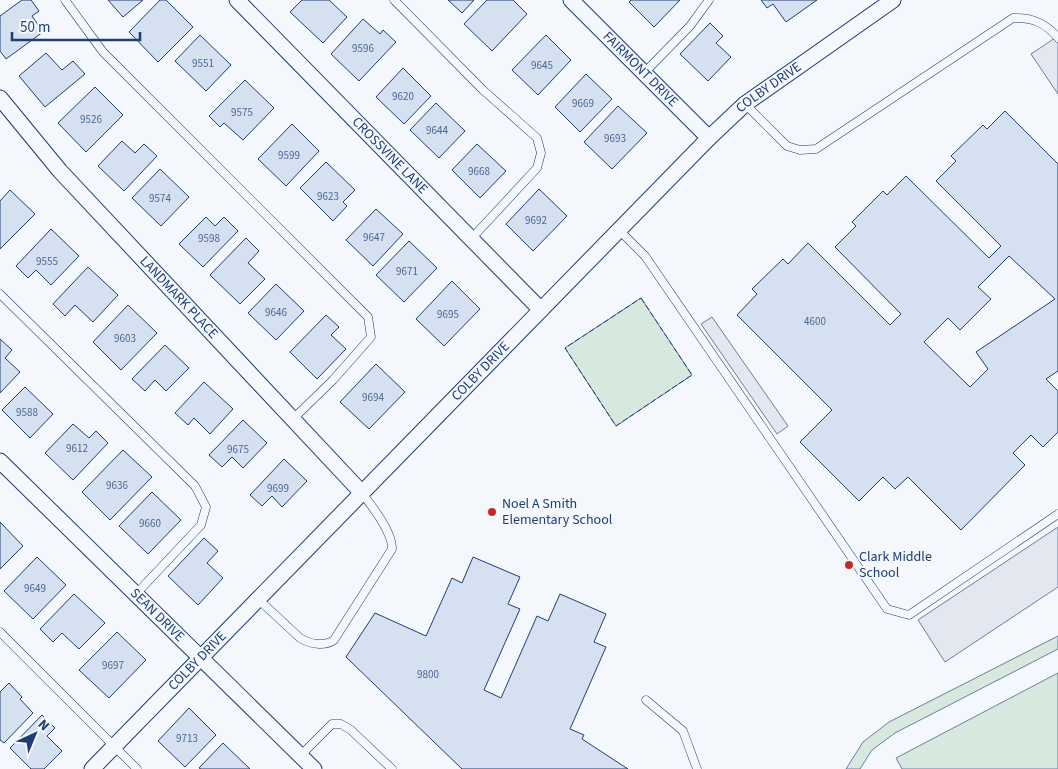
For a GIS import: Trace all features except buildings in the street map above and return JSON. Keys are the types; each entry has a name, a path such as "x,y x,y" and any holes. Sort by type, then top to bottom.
{"street":[{"name":"CROSSVINE LANE","path":"237,0 541,310"},
{"name":"FAIRMONT DRIVE","path":"571,0 709,138"},
{"name":"COLBY DRIVE","path":"92,769 709,138 745,104 873,5 893,0"},
{"name":"LANDMARK PLACE","path":"0,98 60,171 362,493"},
{"name":"SEAN DRIVE","path":"0,461 314,769"}],"lane":[{"path":"65,0 103,52 368,317 371,337 333,380 293,419"},
{"path":"394,0 482,90 537,138 541,153 537,168 471,239"},
{"path":"644,73 690,26 710,0"},
{"path":"745,104 786,146 800,150 816,149 1013,18 1034,20 1044,24 1058,38"},
{"path":"619,230 646,256 887,609 909,615 1058,514"},
{"path":"0,294 196,486 206,507 201,525 136,594"},
{"path":"258,599 300,638 307,642 327,644 334,640 392,549 393,543 390,536 362,493"},
{"path":"0,632 137,769"},
{"path":"646,700 683,731 697,769"},
{"path":"300,756 332,724 341,724 351,730 392,769"}],"shaded area":[{"path":"1058,36 1058,94 1031,54"},
{"path":"641,298 692,375 616,426 565,348"},
{"path":"712,317 788,426 777,434 701,324"},
{"path":"1058,527 1058,587 945,662 918,620"},
{"path":"1058,636 1058,649 895,733 872,750 860,769 846,769 863,742 889,722"},
{"path":"1058,673 1058,769 902,769 896,758"}],"fence":[{"path":"641,298 692,375 616,426 565,348 641,298"}],"place":[{"name":"Noel A Smith Elementary School","path":"492,512"},
{"name":"Clark Middle School","path":"849,565"}]}
